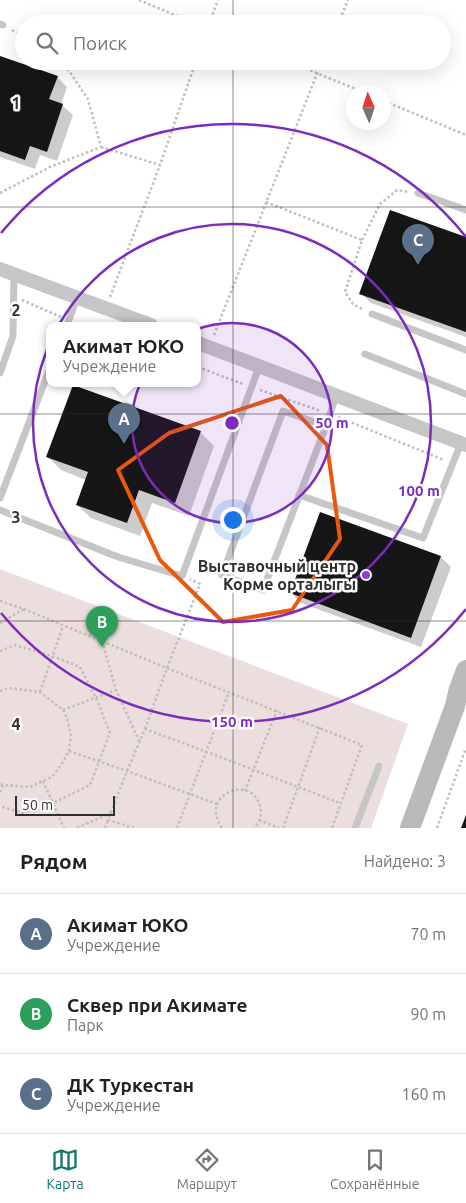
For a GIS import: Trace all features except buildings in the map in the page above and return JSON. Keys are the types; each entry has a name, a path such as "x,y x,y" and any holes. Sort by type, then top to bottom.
{"street":[{"path":"0,268 143,322"},
{"path":"203,345 463,444"},
{"path":"410,828 455,706 462,693 466,670"}],"lane":[{"path":"418,193 466,210"},
{"path":"0,373 13,336 14,274"},
{"path":"68,322 77,298"},
{"path":"372,314 466,350"},
{"path":"365,354 466,394"},
{"path":"0,510 118,557 182,576 259,367"},
{"path":"0,498 46,378"},
{"path":"326,426 282,411 222,575 263,590 326,426 336,396"},
{"path":"299,495 423,538 463,444"},
{"path":"355,828 379,766"}],"path":[{"path":"139,0 175,15"},
{"path":"212,15 218,0"},
{"path":"342,15 348,0"},
{"path":"2,25 15,32"},
{"path":"68,70 88,99 100,147"},
{"path":"105,308 160,165 193,70"},
{"path":"308,70 346,85"},
{"path":"203,345 266,202 319,70"},
{"path":"391,104 466,135"},
{"path":"0,193 50,167 100,147 160,165"},
{"path":"372,314 353,304 345,292 362,240 380,204 397,190 418,193"},
{"path":"266,202 362,240"},
{"path":"14,297 66,322"},
{"path":"106,828 200,584 182,576"},
{"path":"0,600 362,744 332,828"},
{"path":"0,623 24,609"},
{"path":"40,692 63,626"},
{"path":"102,641 116,690 140,743"},
{"path":"0,651 15,645 80,667 96,698 110,733 90,785 53,803 22,813 0,806"},
{"path":"0,691 9,688 40,692 64,710 71,735 69,751 52,777 30,787 1,785 0,792"},
{"path":"64,710 116,690"},
{"path":"177,828 229,692"},
{"path":"246,791 277,710"},
{"path":"283,828 320,727"},
{"path":"145,729 340,803"},
{"path":"437,828 466,748"},
{"path":"69,751 127,770 217,804"},
{"path":"43,781 64,828"},
{"path":"222,828 216,817 215,810 217,804 225,794 237,789 246,791 254,796 261,807 260,820 254,828"},
{"path":"77,828 111,813"},
{"path":"108,820 134,828"},
{"path":"260,820 279,828"}],"highlighted area":[{"path":"281,396 327,445 340,539 292,610 223,622 160,560 118,470 169,433"}],"shaded area":[{"path":"0,569 408,724 371,828 0,828"}],"place":[{"name":"ДК Туркестан","path":"418,265"},
{"name":"Акимат ЮКО","path":"124,444"},
{"name":"Выставочный центр Корме орталыгы","path":"366,575"},
{"name":"Сквер при Акимате","path":"102,647"}]}
